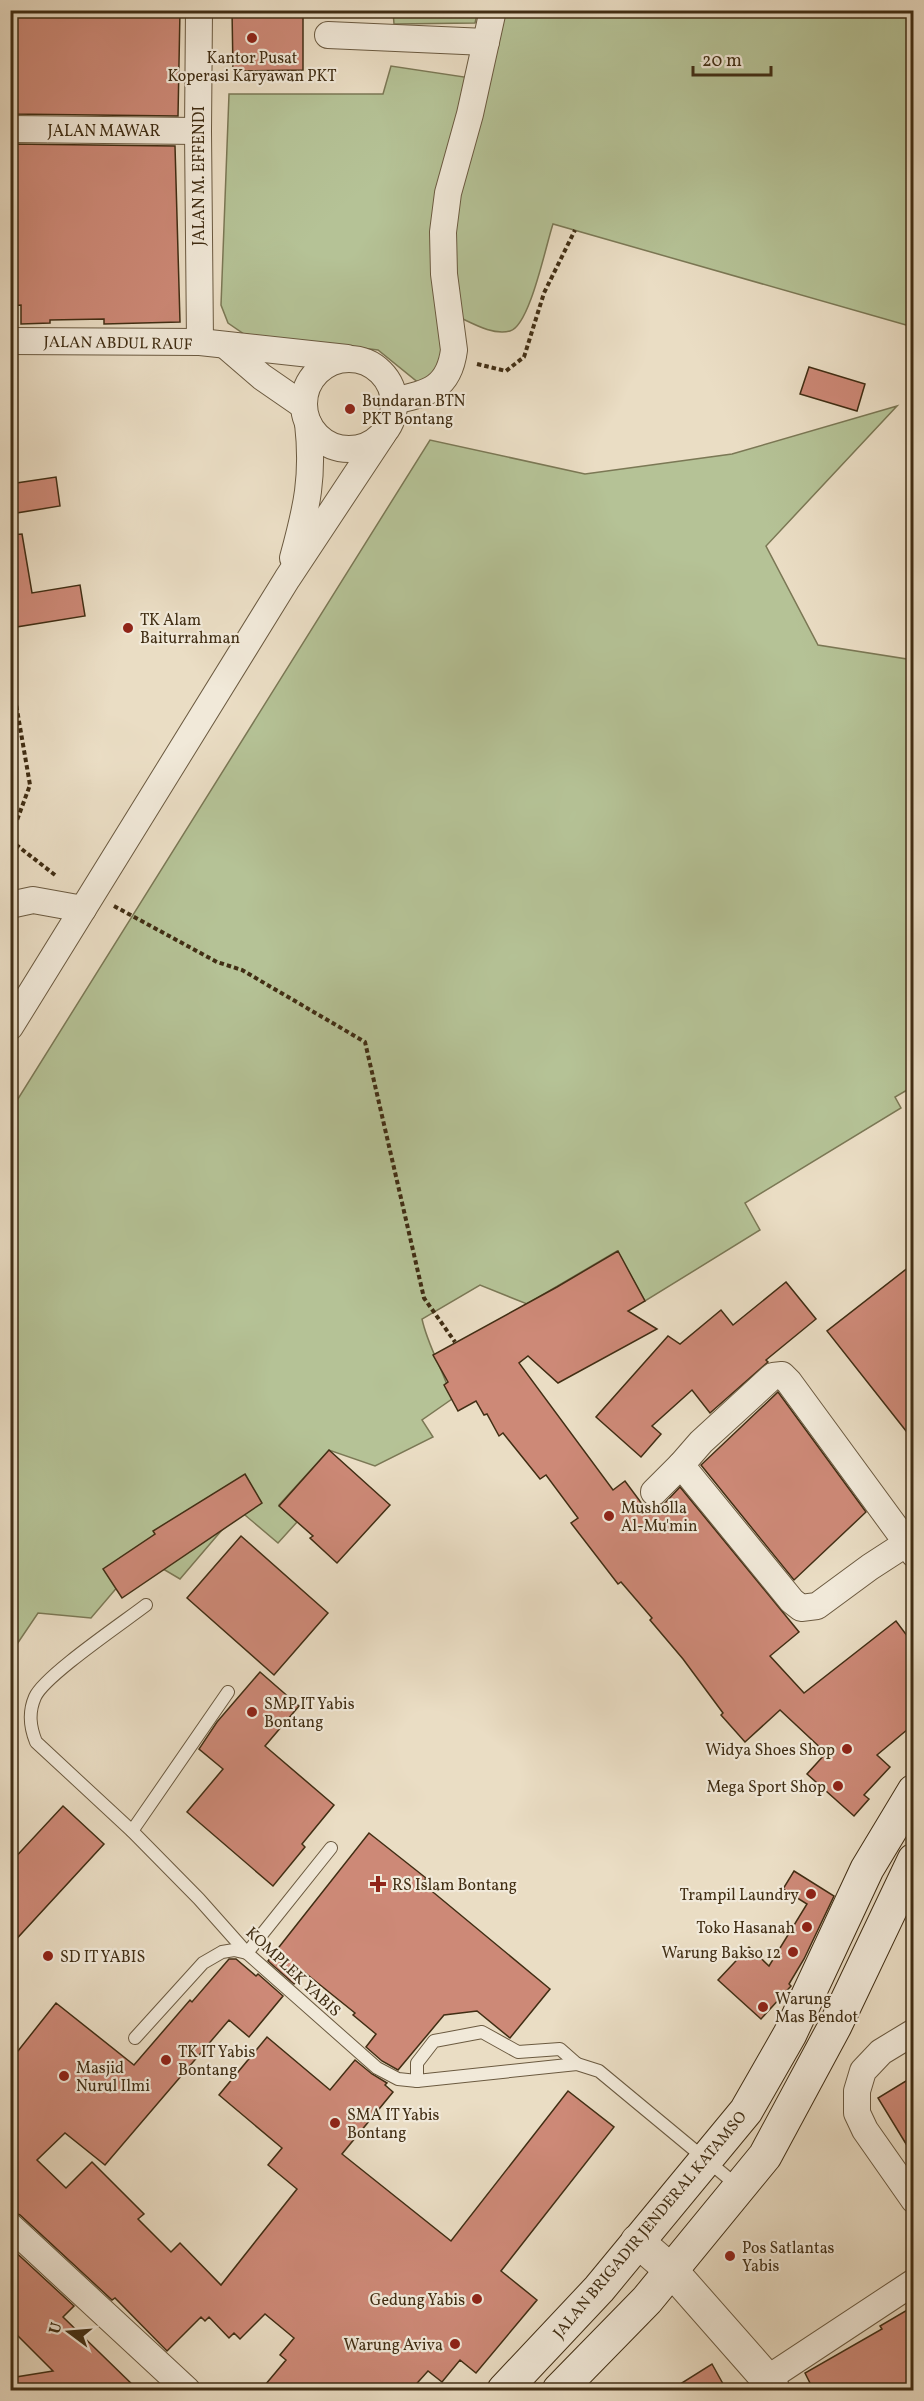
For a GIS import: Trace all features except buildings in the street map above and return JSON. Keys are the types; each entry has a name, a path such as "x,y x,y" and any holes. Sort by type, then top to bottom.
{"main road":[{"name":"JALAN BRIGADIR JENDERAL KATAMSO","path":"504,2391 599,2289 746,2111 790,2034 867,1869 914,1791"},
{"path":"559,2391 647,2300 765,2156 835,2026 914,1860"}],"street":[{"name":"JALAN M. EFFENDI","path":"199,10 200,342"},
{"path":"394,401 430,392 448,372 453,358 454,350 444,274 443,232 448,193 470,114 493,10"},
{"path":"328,35 486,42"},
{"name":"JALAN MAWAR","path":"10,129 198,131"},
{"name":"JALAN ABDUL RAUF","path":"10,340 200,342 347,358"},
{"path":"226,346 306,415 319,438 334,447 351,449 369,445 383,434"},
{"path":"14,1010 88,901 287,579 392,419 394,401 390,384 380,370 364,361 347,358 330,363 315,373 306,389 306,415 312,456 310,486 287,579"},
{"path":"10,905 33,900 88,901"},
{"path":"654,1492 701,1442 773,1376 782,1375 910,1548 870,1567 818,1606 801,1608 792,1601 681,1465"},
{"path":"914,2032 882,2052 863,2071 857,2091 857,2113 865,2130 914,2200"},
{"path":"10,2226 187,2391"},
{"path":"637,2241 672,2271 770,2385 914,2282"}],"lane":[{"name":"KOMPLEK YABIS","path":"146,1605 49,1680 35,1696 30,1713 30,1727 36,1742 132,1831 199,1899 247,1953 377,2068 398,2079 417,2080 577,2064 599,2071 740,2187"},
{"path":"132,1831 228,1692"},
{"path":"135,2038 203,1963 222,1952 234,1950 247,1953 332,1848"},
{"path":"417,2080 417,2063 435,2041 482,2032 518,2052 560,2049 577,2064"}],"path":[{"path":"453,358 506,371 524,357 544,293 575,230"},
{"path":"10,669 30,785 10,839 55,875 42,901"},
{"path":"88,901 217,962 242,970 365,1042 424,1298 455,1342"}],"green space":[{"path":"393,10 478,11 475,23 394,24"},
{"path":"493,11 913,11 913,327 553,224 531,300 517,326 510,331 495,331 452,314 454,350 430,392 378,350 244,334 228,323 221,305 229,94 383,94 391,66 477,79"},
{"path":"897,406 766,546 818,645 913,660 914,1086 895,1097 901,1108 745,1203 760,1230 645,1301 617,1251 527,1304 480,1285 422,1319 452,1399 422,1420 433,1437 375,1466 329,1450 279,1505 297,1522 278,1543 239,1510 180,1579 143,1557 91,1618 38,1613 11,1653 11,1110 430,440 585,474 732,454"}],"place":[{"name":"Kantor Pusat Koperasi Karyawan PKT","path":"252,38"},
{"name":"Bundaran BTN PKT Bontang","path":"350,409"},
{"name":"TK Alam Baiturrahman","path":"128,628"},
{"name":"Musholla Al-Mu'min","path":"609,1516"},
{"name":"SMP IT Yabis Bontang","path":"252,1712"},
{"name":"Widya Shoes Shop","path":"847,1749"},
{"name":"Mega Sport Shop","path":"838,1786"},
{"name":"RS Islam Bontang","path":"378,1884"},
{"name":"Trampil Laundry","path":"811,1894"},
{"name":"Toko Hasanah","path":"807,1927"},
{"name":"Warung Bakso 12","path":"793,1952"},
{"name":"SD IT YABIS","path":"48,1956"},
{"name":"Warung Mas Bendot","path":"763,2007"},
{"name":"TK IT Yabis Bontang","path":"166,2060"},
{"name":"Masjid Nurul Ilmi","path":"64,2076"},
{"name":"SMA IT Yabis Bontang","path":"335,2123"},
{"name":"Pos Satlantas Yabis","path":"730,2256"},
{"name":"Gedung Yabis","path":"477,2299"},
{"name":"Warung Aviva","path":"455,2344"}]}
